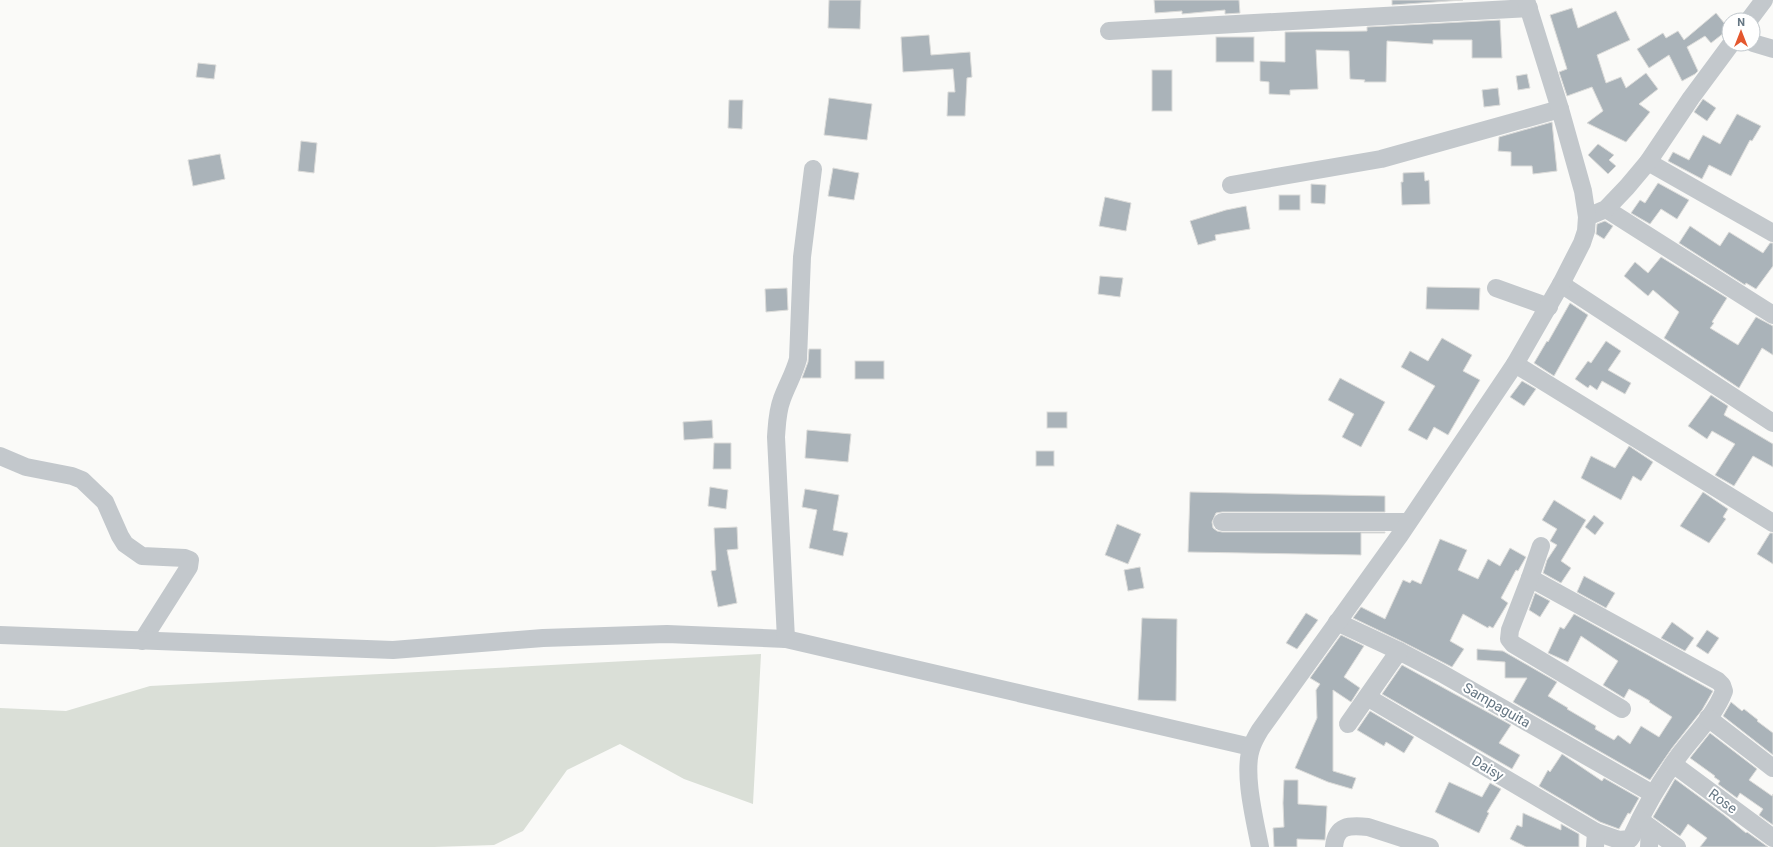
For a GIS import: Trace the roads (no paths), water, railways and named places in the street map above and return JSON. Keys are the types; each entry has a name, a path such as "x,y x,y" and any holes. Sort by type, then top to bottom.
{"street":[{"path":"1755,12 1764,0"},
{"path":"1109,31 1527,4 1560,109 1583,191 1587,217 1586,230 1582,243 1562,284 1515,364 1408,522 1260,730 1251,747 1249,771 1252,807 1260,847"},
{"path":"1761,45 1773,48"},
{"path":"1587,217 1606,209 1648,162 1691,98 1725,52"},
{"path":"1230,185 1381,159 1560,109"},
{"path":"1648,162 1773,233"},
{"path":"786,639 776,437 777,415 798,359 802,257 813,169"},
{"path":"1606,209 1773,315"},
{"path":"1562,284 1773,423"},
{"path":"1496,288 1549,307"},
{"path":"1515,364 1773,523"},
{"path":"0,456 26,467 72,476 82,480 105,502 125,544 142,556 185,558 190,560 189,567 142,641"},
{"path":"1222,522 1408,522"},
{"path":"1541,546 1510,630 1509,639 1513,644 1622,709"},
{"path":"1530,578 1718,681 1722,685 1724,691 1708,718 1673,764 1653,794 1645,824 1649,847"},
{"name":"Sampaguita","path":"1336,622 1399,651 1441,673 1653,794"},
{"path":"0,635 393,650 543,638 666,634 786,639 1251,747"},
{"path":"1348,724 1399,651"},
{"name":"Daisy","path":"1367,697 1595,840 1630,839 1645,824"},
{"path":"1708,718 1773,768"},
{"name":"Rose","path":"1673,764 1773,838"},
{"path":"1645,824 1677,847"},
{"path":"1334,847 1336,835 1341,830 1358,826 1368,827 1430,847"}]}
